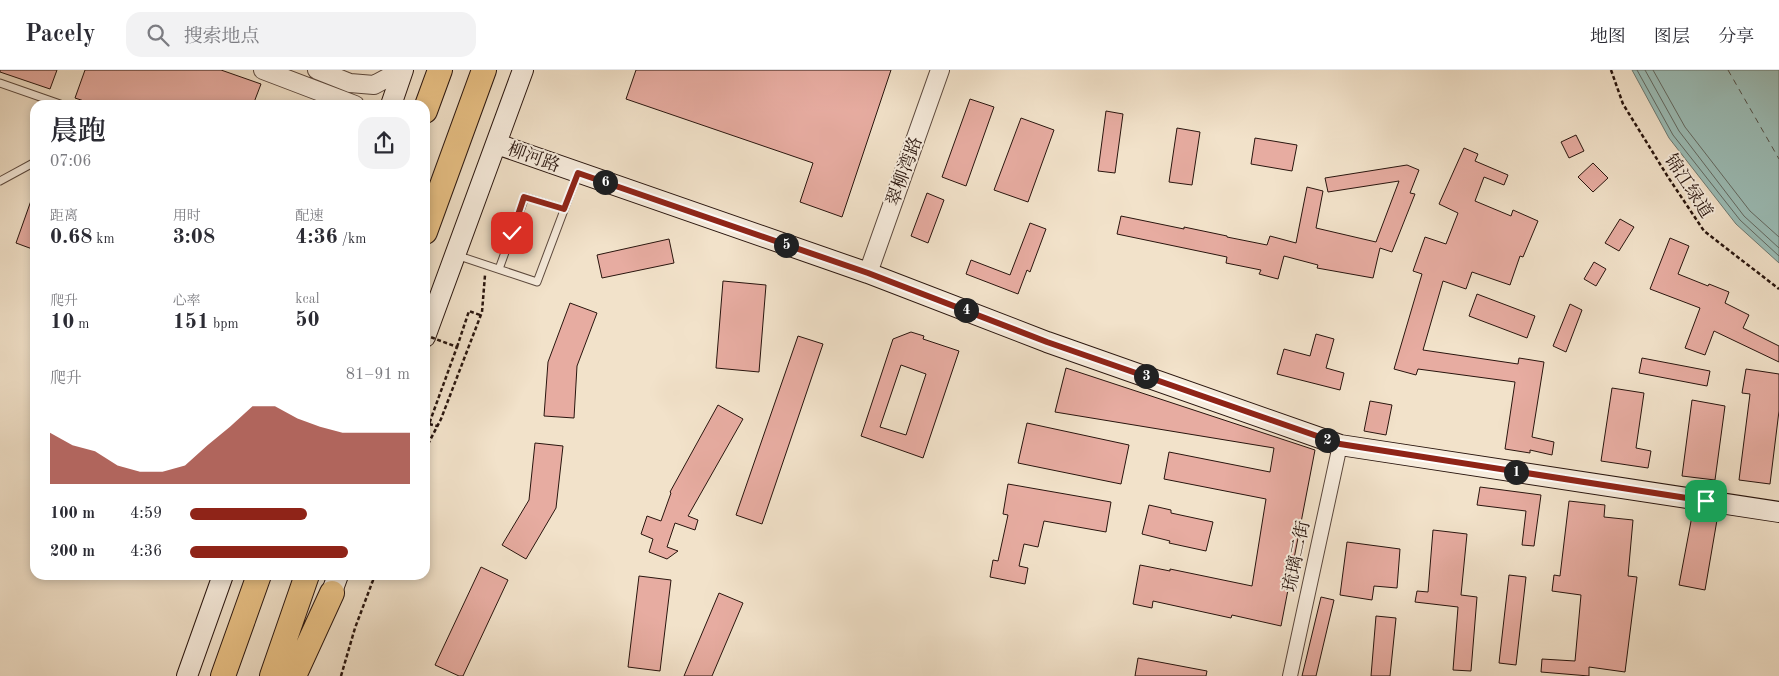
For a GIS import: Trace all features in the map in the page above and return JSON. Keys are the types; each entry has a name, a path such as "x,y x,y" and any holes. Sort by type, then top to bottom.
{"highway":[{"path":"429,100 440,70"},
{"path":"430,218 484,70"},
{"path":"209,676 242,580"},
{"path":"223,676 257,580"},
{"path":"272,676 305,580"},
{"path":"294,676 335,584"}],"main road":[{"path":"393,100 402,70"},
{"path":"430,323 523,70"},
{"name":"柳河路","path":"497,144 868,273 1047,342 1340,444 1779,512"},
{"path":"187,676 221,580"},
{"path":"303,676 335,584"}],"street":[{"path":"263,70 342,100"},
{"path":"317,70 350,83 374,85 402,70"},
{"name":"翠柳湾路","path":"868,273 940,70"},
{"name":"琉璃二街","path":"1290,676 1340,444"}],"lane":[{"path":"0,83 44,100"},
{"path":"0,181 5,180 30,164"},
{"path":"456,255 537,282 578,173"},
{"path":"499,269 524,197 564,209"}],"path":[{"name":"锦江绿道","path":"1611,70 1623,104 1668,178 1704,231 1779,289"},
{"path":"430,440 480,316 486,265"},
{"path":"430,421 469,311 480,316"},
{"path":"430,338 457,347"},
{"path":"430,424 437,426"},
{"path":"341,676 355,628 372,580"}],"water":[{"path":"1632,70 1779,70 1779,263 1736,224 1669,138"}],"building":[{"path":"0,70 57,70 50,89 0,72"},
{"path":"85,70 221,70 261,84 255,100 81,100 75,98"},
{"path":"636,70 891,70 842,217 800,202 813,163 626,99"},
{"path":"970,99 994,107 966,186 942,177"},
{"path":"1106,111 1123,114 1115,173 1098,171"},
{"path":"1021,118 1054,130 1028,202 994,190"},
{"path":"1177,128 1200,132 1192,185 1169,182"},
{"path":"1576,135 1584,151 1569,158 1561,142"},
{"path":"1255,138 1297,145 1292,171 1251,164"},
{"path":"1464,148 1478,154 1475,161 1508,175 1504,185 1484,177 1475,201 1511,216 1513,210 1538,221 1523,257 1520,256 1510,285 1472,272 1466,289 1443,281 1423,350 1518,364 1519,358 1544,362 1532,437 1554,442 1552,455 1530,450 1530,453 1505,449 1515,382 1418,369 1416,375 1394,369 1422,274 1413,271 1425,237 1446,244 1458,213 1439,204"},
{"path":"1593,163 1608,178 1593,192 1578,177"},
{"path":"1407,165 1419,170 1410,193 1415,194 1392,252 1380,248 1373,278 1317,268 1318,265 1284,256 1278,279 1259,274 1261,270 1226,263 1227,257 1117,234 1121,216 1267,245 1270,236 1296,243 1307,187 1323,191 1316,228 1376,242 1399,181 1328,192 1325,178"},
{"path":"927,193 944,200 928,243 911,236"},
{"path":"30,203 30,248 16,243"},
{"path":"1620,219 1634,227 1619,251 1605,243"},
{"path":"1030,223 1046,229 1030,272 1027,270 1018,294 966,274 971,260 1010,275"},
{"path":"1670,238 1689,246 1678,274 1729,292 1725,303 1749,315 1743,328 1779,346 1779,362 1714,331 1705,355 1685,348 1700,308 1650,289"},
{"path":"669,239 674,263 602,278 597,255"},
{"path":"1594,262 1606,269 1596,286 1584,279"},
{"path":"723,281 766,285 759,372 716,368"},
{"path":"1477,294 1535,316 1527,338 1469,316"},
{"path":"570,303 597,313 577,366 574,418 544,416 548,362"},
{"path":"1570,304 1582,310 1566,352 1553,346"},
{"path":"911,332 924,336 923,339 959,351 923,458 861,436 893,339","holes":["901,365 926,374 906,435 880,427"]},
{"path":"1316,334 1334,339 1326,368 1344,373 1340,390 1277,374 1284,349 1310,356"},
{"path":"798,336 823,344 762,524 736,515"},
{"path":"1642,358 1710,371 1707,386 1639,373"},
{"path":"1066,368 1315,450 1281,626 1232,615 1231,618 1153,601 1152,608 1133,604 1140,565 1170,571 1170,569 1252,586 1266,499 1164,479 1169,452 1270,472 1274,448 1055,412"},
{"path":"1746,369 1779,374 1779,411 1770,484 1739,480 1750,394 1742,393"},
{"path":"1612,388 1644,393 1636,448 1651,451 1648,468 1601,461"},
{"path":"1692,400 1725,406 1715,480 1682,476"},
{"path":"1370,401 1392,405 1386,435 1364,431"},
{"path":"718,405 743,419 688,516 698,520 695,530 675,523 667,547 678,551 667,559 649,552 653,539 641,534 647,516 661,521 670,492"},
{"path":"1027,423 1129,445 1121,484 1018,463"},
{"path":"535,443 563,446 556,508 526,559 502,545 529,500"},
{"path":"1008,484 1111,502 1106,532 1044,521 1038,547 1024,544 1019,566 1028,568 1025,584 990,577 993,560 998,561 1008,515 1003,514"},
{"path":"1480,487 1541,495 1534,546 1522,545 1526,511 1477,505"},
{"path":"1569,501 1605,505 1604,517 1633,520 1628,576 1637,577 1625,672 1589,667 1589,676 1541,672 1542,659 1575,661 1581,595 1552,591 1554,575 1560,576"},
{"path":"1149,505 1171,510 1171,513 1213,522 1206,551 1169,543 1170,541 1142,534"},
{"path":"1692,516 1717,520 1705,590 1679,585"},
{"path":"1433,530 1467,534 1461,595 1477,597 1471,671 1453,670 1458,607 1415,602 1417,591 1428,592"},
{"path":"1347,542 1400,549 1397,588 1374,586 1372,600 1340,595"},
{"path":"481,567 508,580 463,676 459,676 435,665"},
{"path":"1509,575 1526,577 1516,665 1499,663"},
{"path":"639,576 671,580 660,671 628,667"},
{"path":"719,593 743,603 712,676 684,676"},
{"path":"1321,597 1334,600 1316,676 1302,676"},
{"path":"1376,616 1396,618 1390,676 1371,676"},
{"path":"1138,658 1207,671 1206,676 1135,676"}],"ferry route":[{"path":"1728,70 1779,159"}],"route":[{"path":"512,233 524,197 564,209 578,173 868,273 1047,342 1340,444 1706,501"}]}
